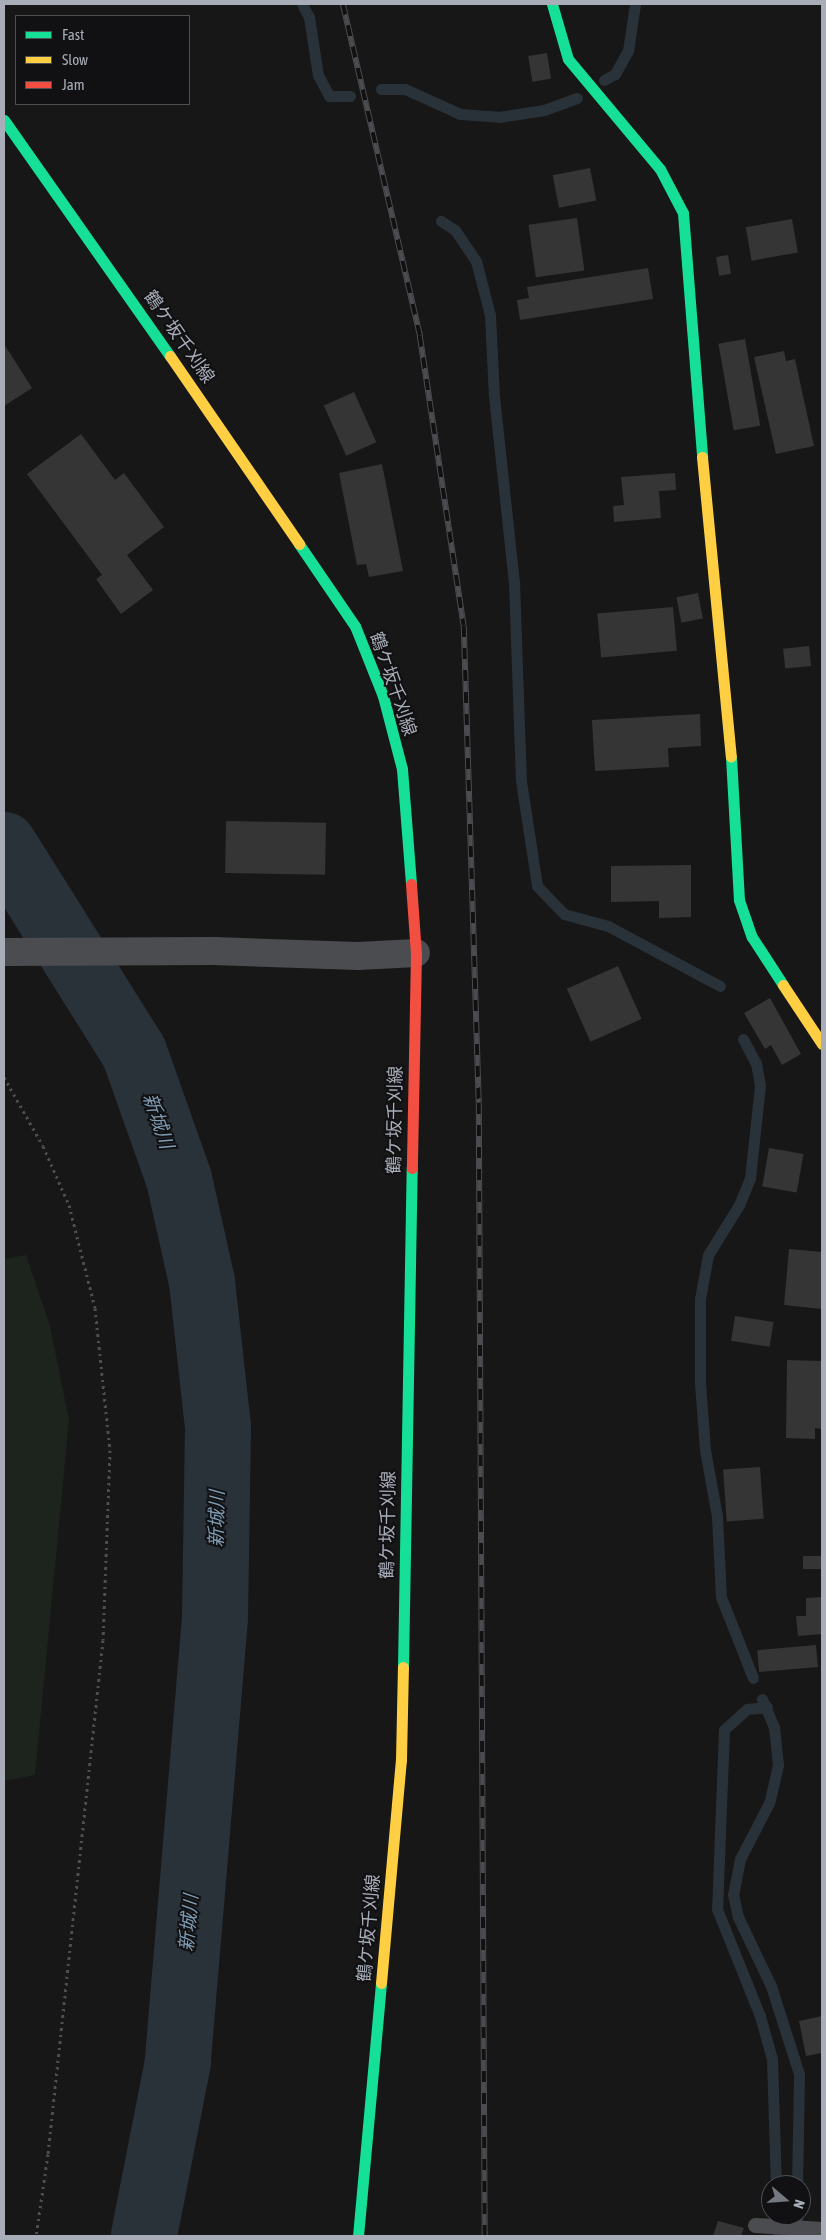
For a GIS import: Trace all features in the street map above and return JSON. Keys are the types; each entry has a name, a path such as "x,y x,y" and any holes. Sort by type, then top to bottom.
{"main road":[{"path":"552,4 568,59 660,169 683,213 694,370 729,731 739,900 752,937 822,1044"},
{"name":"鶴ケ坂千刈線","path":"4,120 163,344 355,626 383,696 402,769 416,953 401,1760 358,2236"}],"street":[{"path":"4,952 214,951 358,956 416,953"}],"lane":[{"path":"761,2226 822,2229"}],"path":[{"path":"4,1077 43,1146 70,1205 95,1308 110,1450 103,1640 50,2144 36,2236"}],"shaded area":[{"path":"26,1255 50,1326 69,1420 35,1775 4,1781 4,1259"}],"building":[{"path":"547,53 551,79 532,82 528,56"},
{"path":"590,168 596,200 559,208 553,175"},
{"path":"577,218 584,270 536,277 528,225"},
{"path":"792,219 798,252 752,261 746,227"},
{"path":"728,255 731,274 719,276 716,257"},
{"path":"648,268 653,299 520,320 517,300 529,298 527,287"},
{"path":"745,339 760,426 734,430 718,344"},
{"path":"4,344 32,388 4,406"},
{"path":"784,351 786,361 795,359 814,446 776,454 754,357"},
{"path":"354,392 376,442 346,456 324,405"},
{"path":"81,434 115,480 124,473 164,527 127,555 153,590 121,614 96,579 102,575 27,474"},
{"path":"382,464 403,571 369,577 366,564 357,565 339,473"},
{"path":"675,473 676,490 659,491 661,518 614,522 613,506 624,505 621,477"},
{"path":"698,593 703,619 681,623 676,597"},
{"path":"673,607 677,651 601,657 597,614"},
{"path":"809,646 811,666 785,669 783,649"},
{"path":"700,714 701,746 668,748 669,767 595,771 592,720"},
{"path":"226,821 326,823 325,875 225,873"},
{"path":"691,865 691,917 659,918 659,901 611,902 611,866"},
{"path":"618,966 642,1019 590,1042 567,989"},
{"path":"770,998 801,1054 782,1065 771,1045 765,1049 744,1013"},
{"path":"769,1148 803,1154 797,1192 762,1186"},
{"path":"789,1249 822,1252 822,1309 784,1305"},
{"path":"735,1316 774,1322 770,1347 731,1341"},
{"path":"787,1360 822,1361 822,1429 815,1428 815,1439 786,1438"},
{"path":"760,1467 764,1519 727,1521 723,1470"},
{"path":"803,1556 822,1556 822,1569 803,1569"},
{"path":"822,1597 822,1634 798,1636 796,1616 806,1616 806,1598"},
{"path":"816,1645 818,1667 759,1672 757,1650"},
{"path":"822,2016 822,2053 806,2056 799,2021"},
{"path":"718,2221 744,2228 741,2236 713,2236"}],"waterway":[{"path":"302,4 309,17 318,75 329,96 350,96"},
{"path":"604,80 615,74 628,51 635,4"},
{"path":"381,89 405,89 460,114 499,117 544,110 577,98"},
{"path":"441,221 455,230 476,261 490,315 494,396 514,582 521,781 537,886 564,914 608,926 720,986"},
{"name":"新城川","path":"4,845 134,1052 179,1179 202,1282 218,1427 215,1618 178,2062 144,2236"},
{"path":"743,1039 756,1063 760,1085 750,1178 739,1205 708,1255 700,1299 700,1383 705,1450 717,1516 721,1597 753,1678"},
{"path":"762,1699 774,1727 778,1765 769,1803 740,1859 733,1894 738,1917 771,1986 799,2074 797,2175"},
{"path":"767,1707 747,1709 724,1730 717,1909 760,2016 772,2059 776,2175"},
{"path":"777,2225 778,2236"},
{"path":"797,2225 797,2236"}],"railway":[{"path":"343,4 420,336 464,626 479,1103 485,2236"}],"traffic: fast":[{"path":"552,4 568,59 660,169 683,213 702,457"},
{"path":"4,120 170,356"},
{"path":"299,544 355,626 383,696 402,769 411,884"},
{"path":"731,757 739,900 752,937 783,985"},
{"path":"403,1667 412,1168"},
{"path":"358,2236 381,1983"}],"traffic: slow":[{"path":"170,356 299,544"},
{"path":"702,457 731,757"},
{"path":"783,985 822,1044"},
{"path":"381,1983 401,1760 403,1667"}],"traffic: jam":[{"path":"411,884 416,953 412,1168"}]}
